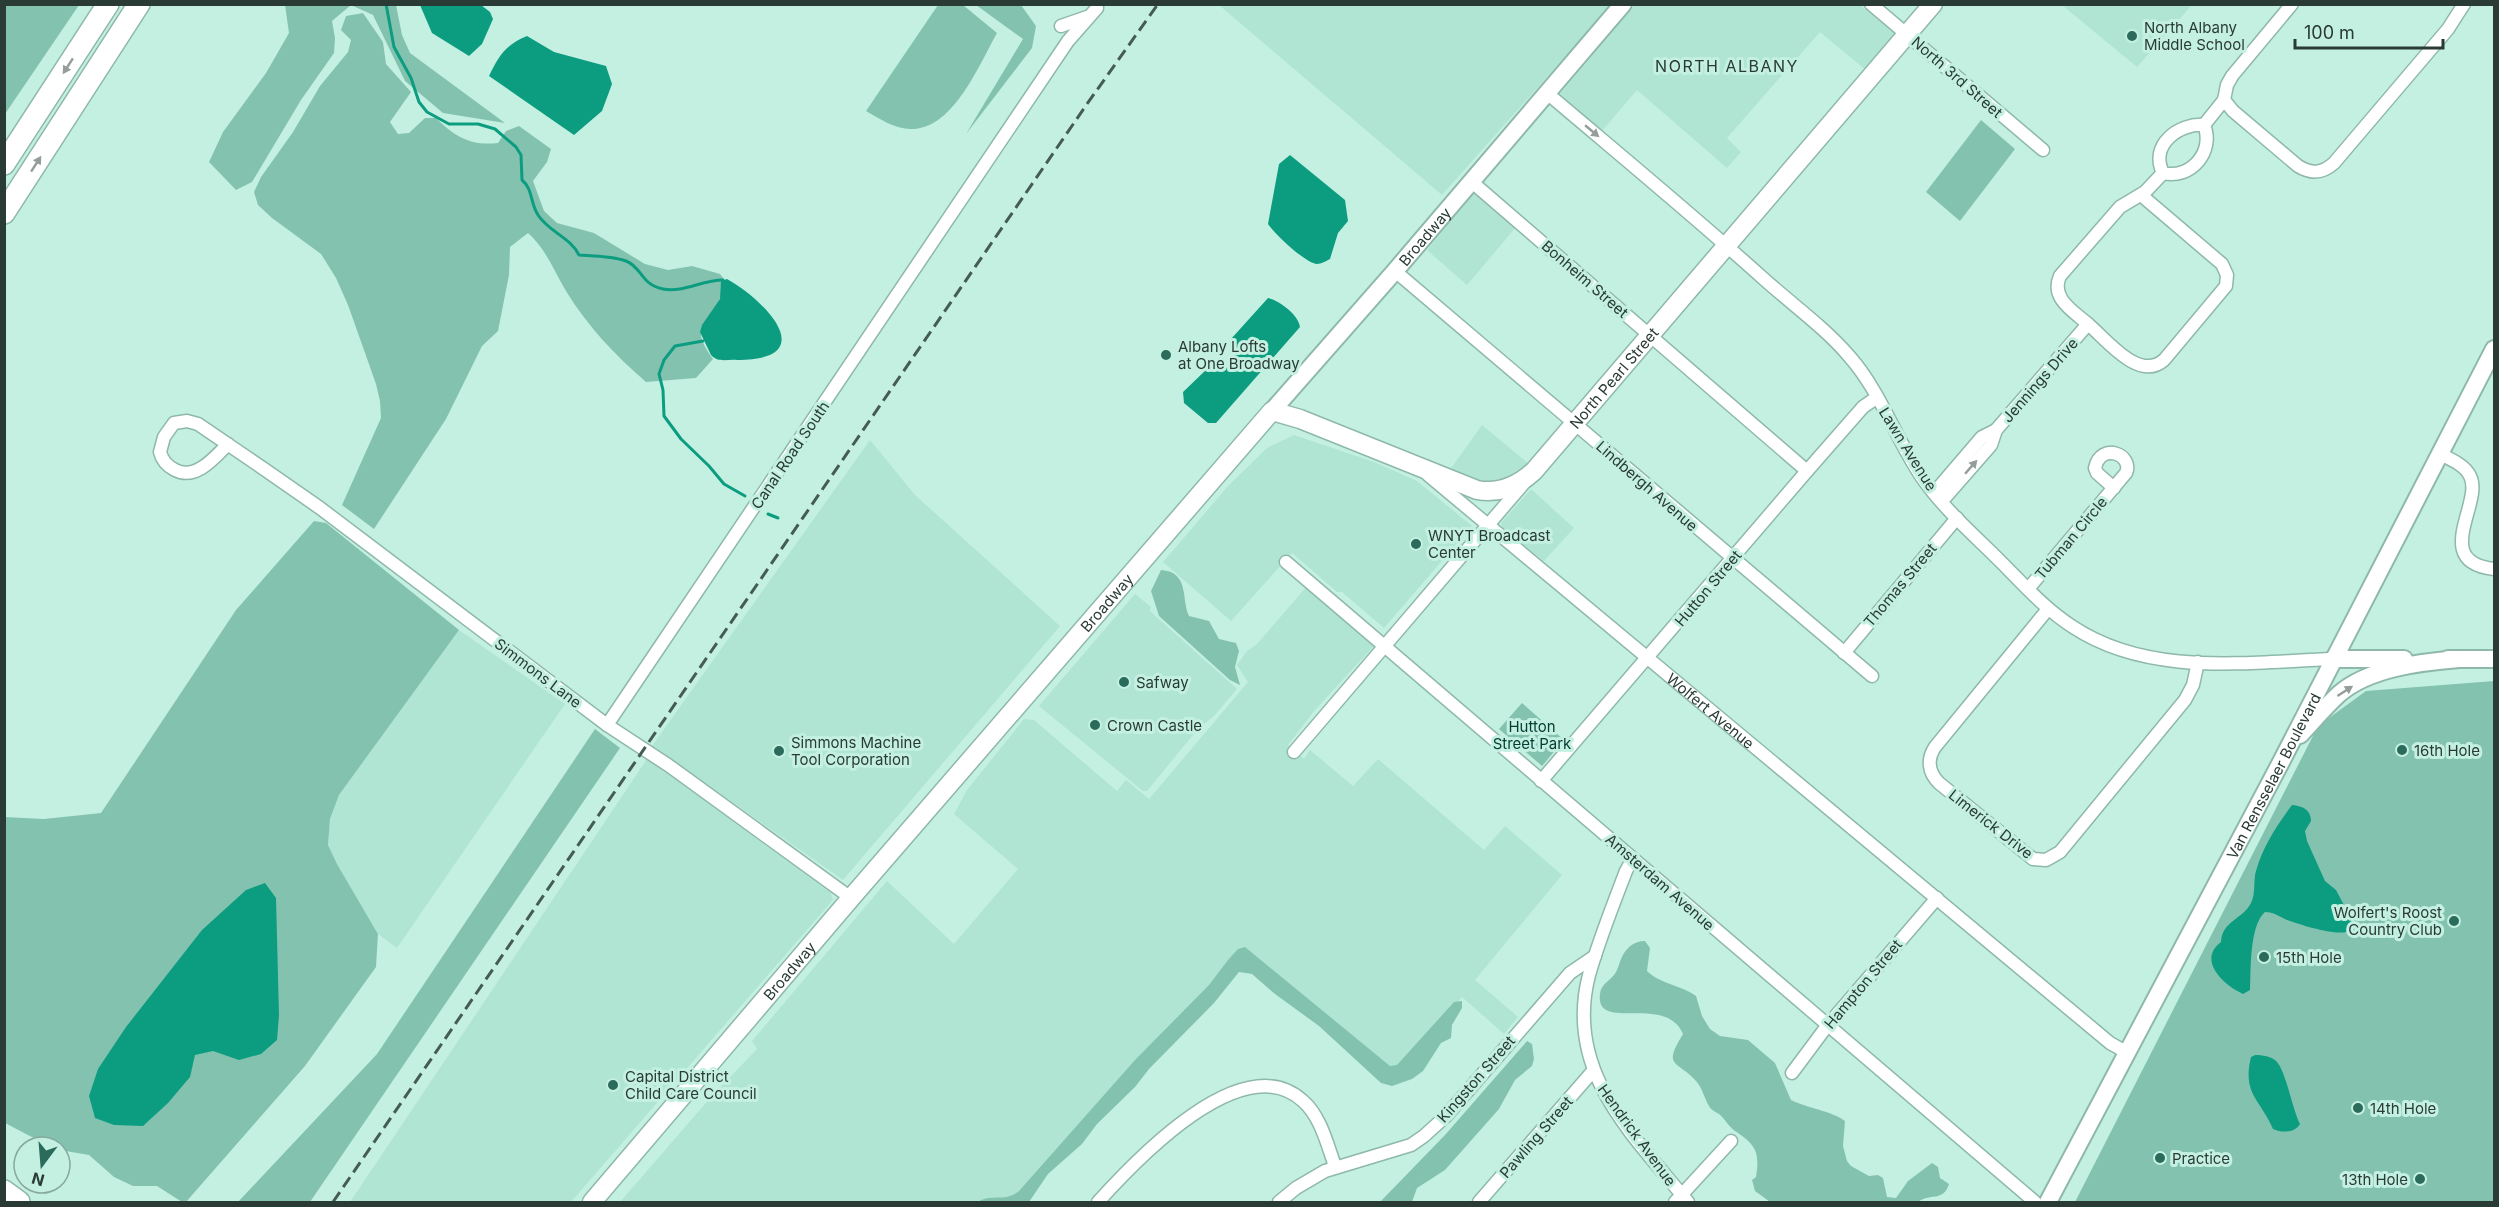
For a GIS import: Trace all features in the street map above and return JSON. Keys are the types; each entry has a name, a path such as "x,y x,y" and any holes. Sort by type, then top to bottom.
{"highway":[{"path":"4,164 108,4"},
{"path":"4,213 139,4"},
{"path":"4,1191 19,1203"}],"main road":[{"name":"Broadway","path":"592,1203 851,898 1472,182 1623,4"},
{"name":"North Pearl Street","path":"1534,471 1933,4"},
{"name":"Van Rensselaer Boulevard","path":"2048,1203 2494,349"},
{"name":"Wolfert Avenue","path":"1272,411 1300,419 1418,467"},
{"path":"1418,467 1460,485 1485,492 1507,489 1521,482 1534,471"},
{"path":"2333,659 2494,659"},
{"path":"2288,746 2341,693 2350,687 2392,668 2459,659"}],"street":[{"name":"North 3rd Street","path":"1872,4 2043,150"},
{"path":"2204,125 2207,144 2199,161 2187,171 2174,174 2163,172 2160,155 2168,138 2182,128 2204,125 2224,100 2232,76 2292,4"},
{"path":"2224,100 2233,111 2298,166 2310,172 2323,171 2334,163 2448,29 2464,4"},
{"path":"1061,26 1082,21 1099,6"},
{"name":"Canal Road South","path":"607,725 1068,41 1099,6"},
{"name":"Lawn Avenue","path":"1547,93 1727,246 1846,352 1866,379 1914,465 1938,497 2048,609 2083,633 2115,649 2155,659 2198,662 2333,659"},
{"name":"Jennings Drive","path":"1938,497 1981,438 1996,430 2088,324 2060,298 2057,287 2059,279 2118,208 2141,195 2163,172"},
{"name":"Bonheim Street","path":"1472,182 1807,471"},
{"path":"2088,324 2136,365 2147,368 2155,367 2164,360 2226,286 2227,275 2222,264 2141,195"},
{"name":"Lindbergh Avenue","path":"1395,271 1872,676"},
{"name":"Hutton Street","path":"1542,781 1807,471 1863,407 1876,398"},
{"name":"Simmons Lane","path":"228,444 207,464 189,473 178,472 168,466 160,452 169,428 183,421 198,424 228,444 320,508 607,725 668,765 851,898"},
{"path":"2440,453 2464,468 2472,480 2472,494 2463,530 2464,549 2475,563 2494,569"},
{"name":"Wolfert Avenue","path":"1418,467 2110,1043 2126,1052"},
{"name":"North Pearl Street","path":"1294,752 1534,471"},
{"name":"Tubman Circle","path":"2028,589 2114,488"},
{"name":"Thomas Street","path":"1844,653 1957,518"},
{"name":"Amsterdam Avenue","path":"1286,562 2035,1203"},
{"name":"Limerick Drive","path":"2048,609 1935,747 1930,763 1933,776 1939,783 2033,859 2046,860 2053,857 2075,834 2184,700 2193,686 2198,662"},
{"name":"Hendrick Avenue","path":"1633,858 1626,871 1587,984 1584,1012 1585,1037 1593,1071 1618,1114 1681,1200"},
{"name":"Hampton Street","path":"1791,1073 1827,1026 1937,898"},
{"name":"Kingston Street","path":"1279,1203 1305,1182 1335,1166 1403,1147 1424,1136 1446,1116 1564,979 1595,956"},
{"name":"Pawling Street","path":"1479,1203 1593,1071"},
{"path":"1098,1203 1138,1159 1168,1132 1225,1097 1257,1086 1283,1089 1306,1103 1320,1128 1335,1166"},
{"path":"1681,1200 1731,1141"}],"shaded area":[{"path":"420,5 481,5 490,12 493,19 482,44 469,56 432,33"},
{"path":"1219,5 1611,5 1442,195"},
{"path":"1635,5 1860,5 1897,36 1867,71 1820,32 1727,138 1741,152 1727,168 1637,90 1602,131 1560,94"},
{"name":"North Albany Middle School","path":"2062,5 2192,5 2137,67"},
{"path":"527,36 554,52 606,66 612,84 602,111 574,135 489,76 504,52 513,43"},
{"path":"1290,155 1345,200 1348,221 1338,233 1330,259 1320,264 1298,253 1268,224 1279,164"},
{"path":"1475,192 1517,226 1467,285 1427,250"},
{"path":"727,279 757,301 770,314 778,327 782,340 777,350 763,357 737,360 720,360 711,355 700,332 702,325 720,299 721,281"},
{"path":"1268,298 1296,317 1300,327 1216,423 1208,423 1184,403 1183,392 1208,368 1227,368 1233,363 1235,358 1230,347 1231,339"},
{"path":"1482,425 1529,464 1504,483 1476,482 1449,471"},
{"path":"1294,435 1374,462 1417,481 1472,526 1384,628 1292,553 1231,621 1163,562 1228,486 1267,448"},
{"name":"Simmons Machine Tool Corporation","path":"870,440 915,495 1060,626 843,880 652,746"},
{"path":"1531,489 1574,528 1544,561 1503,529 1501,523"},
{"path":"1307,586 1373,642 1373,647 1315,710 1288,745 1304,759 1310,750 1353,786 1378,759 1484,850 1505,826 1562,875 1475,980 1518,1017 1504,1034 1462,997 1396,1076 1242,957 1012,1202 620,1202 711,1097 757,1049 752,1041 887,881 954,944 1018,869 954,814 967,790 1024,719 1034,720 1117,791 1126,780 1149,799 1248,682 1237,665 1247,651 1257,644"},
{"path":"1135,594 1151,607 1150,611 1237,689 1214,716 1197,730 1147,791 1143,791 1039,706"},
{"path":"459,630 565,704 397,948 378,934 337,864 328,845 330,819 339,795"},
{"path":"647,759 831,893 833,900 571,1202 350,1202"},
{"path":"2292,805 2303,808 2310,814 2311,821 2305,831 2307,841 2325,881 2336,890 2352,920 2351,926 2346,932 2325,931 2265,912 2256,927 2253,938 2250,990 2243,994 2228,985 2215,971 2212,956 2214,949 2221,942 2225,929 2251,903 2256,871 2262,853"},
{"path":"265,883 276,898 279,1015 277,1040 261,1054 239,1060 213,1051 195,1055 190,1077 168,1103 143,1126 114,1125 95,1118 89,1096 98,1069 126,1027 202,930 246,890"},
{"path":"2255,1055 2272,1058 2280,1067 2300,1124 2292,1131 2284,1132 2273,1129 2254,1096 2249,1080 2249,1069 2251,1057"}],"green space":[{"path":"4,5 79,5 5,114"},
{"path":"285,5 351,5 332,21 335,38 334,53 301,100 252,182 236,190 209,162 223,132 266,73 289,33"},
{"path":"351,5 396,5 402,35 410,53 505,123 443,113 405,81 373,15"},
{"path":"938,5 963,5 997,33 964,92 941,118 928,126 913,129 894,126 866,111"},
{"path":"976,5 1021,5 1036,26 1032,48 966,134 1023,39"},
{"path":"363,13 383,42 386,64 411,92 390,122 398,134 409,133 425,118 436,118 464,139 488,144 498,143 506,131 519,126 551,149 547,162 533,181 544,211 557,223 594,233 645,264 668,270 692,266 720,274 724,279 721,284 720,301 701,333 702,340 713,359 696,378 646,382 613,351 593,328 574,304 545,253 528,233 510,247 509,275 498,331 482,346 446,419 374,529 342,505 381,418 376,384 348,305 336,278 321,254 272,218 258,205 254,192 261,177 293,132 320,86 348,52 351,40 341,30 346,16"},
{"path":"1981,120 2015,149 1960,221 1926,192"},
{"path":"314,521 326,523 459,630 339,795 330,819 328,845 378,934 376,967 305,1066 186,1202 182,1202 157,1186 133,1186 114,1177 89,1155 72,1152 72,1135 28,1135 5,1123 4,817 44,819 101,813 236,610"},
{"path":"1161,570 1170,572 1180,581 1189,616 1209,621 1219,639 1236,643 1239,651 1235,667 1240,685 1230,680 1159,616 1151,591"},
{"name":"Wolfert's Roost Country Club","path":"2494,681 2494,1202 2075,1202 2318,726 2366,691"},
{"name":"Hutton Street Park","path":"1522,703 1564,740 1542,766 1499,729"},
{"path":"595,729 620,748 310,1202 238,1202 377,1054"},
{"path":"1645,941 1650,948 1647,971 1658,979 1696,996 1702,1016 1710,1029 1720,1036 1748,1040 1775,1063 1791,1100 1845,1121 1843,1146 1847,1161 1851,1166 1869,1176 1878,1175 1883,1178 1887,1197 1896,1198 1908,1181 1932,1163 1938,1167 1940,1178 1949,1184 1947,1190 1940,1195 1918,1202 1770,1202 1755,1191 1752,1180 1756,1177 1757,1168 1755,1150 1748,1141 1711,1109 1696,1081 1675,1062 1673,1053 1683,1034 1674,1022 1662,1016 1608,1011 1601,1005 1601,990 1616,972 1625,952 1633,944"},
{"path":"1245,947 1390,1066 1397,1065 1454,1002 1462,1001 1462,1008 1452,1025 1451,1038 1441,1043 1423,1071 1412,1079 1392,1086 1381,1083 1319,1026 1252,974 1239,972 1214,1003 1097,1124 1082,1144 1048,1174 1029,1202 978,1202 988,1198 1008,1197 1019,1191 1135,1060 1209,985 1238,949"},
{"path":"1527,1041 1532,1044 1534,1059 1532,1066 1515,1080 1499,1109 1445,1170 1417,1188 1412,1202 1380,1202 1445,1135"}],"waterway":[{"path":"386,4 394,47 411,78 419,102 427,112 449,124 478,124 495,129 516,147 521,155 522,180 528,188 538,215 579,255 609,257 626,261 632,264 650,284 663,289 678,289 723,280"},
{"path":"703,341 675,346 664,360 659,374 663,390 664,416 681,439 724,484 745,496"},
{"path":"768,514 778,518"}],"railway":[{"path":"333,1202 1158,4"}],"place":[{"name":"North Albany Middle School","path":"2132,36"},
{"name":"Albany Lofts at One Broadway","path":"1166,355"},
{"name":"WNYT Broadcast Center","path":"1416,544"},
{"name":"Safway","path":"1124,682"},
{"name":"Crown Castle","path":"1095,725"},
{"name":"16th Hole","path":"2402,750"},
{"name":"Simmons Machine Tool Corporation","path":"779,751"},
{"name":"Wolfert's Roost Country Club","path":"2454,921"},
{"name":"15th Hole","path":"2264,957"},
{"name":"Capital District Child Care Council","path":"613,1085"},
{"name":"14th Hole","path":"2358,1108"},
{"name":"Practice","path":"2160,1158"},
{"name":"13th Hole","path":"2420,1179"}],"district":[{"name":"NORTH ALBANY","path":"1727,66"}]}
